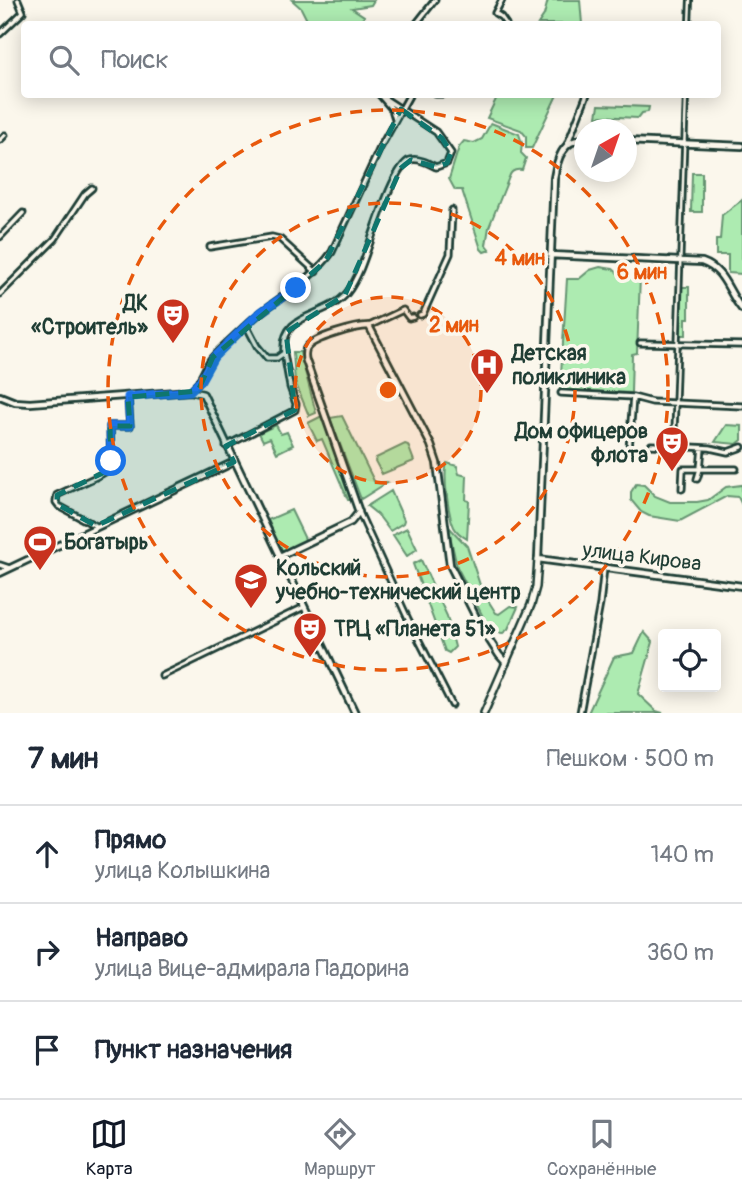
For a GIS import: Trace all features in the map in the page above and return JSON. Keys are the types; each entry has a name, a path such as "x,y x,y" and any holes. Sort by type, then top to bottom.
{"main road":[{"path":"484,713 531,606 536,587 538,559"}],"street":[{"path":"0,34 23,12 18,0"},
{"path":"418,21 435,0"},
{"path":"502,0 495,13 504,21"},
{"path":"689,21 690,0"},
{"path":"226,446 295,410 296,404 284,352 284,337 290,327 340,301 353,284 401,168 411,160 442,167 450,157 451,153 442,138 384,98"},
{"path":"384,98 395,119"},
{"path":"190,391 201,380 214,357 246,325 316,272 332,252 408,98"},
{"path":"538,559 554,178 557,162 567,146 585,98"},
{"path":"674,446 686,98"},
{"path":"0,140 5,135"},
{"path":"567,146 574,141"},
{"path":"637,142 742,146"},
{"path":"0,293 55,239 85,194 92,188"},
{"path":"420,315 450,254 452,209"},
{"path":"0,237 23,213"},
{"path":"210,247 272,237 280,239 316,272"},
{"path":"550,255 702,262 716,268 742,309"},
{"path":"413,317 409,318 403,310 369,326 320,339 311,343 305,353 359,512 408,619 452,705"},
{"path":"246,325 267,358 277,358 284,352"},
{"path":"369,326 432,445 450,565 481,627 506,663"},
{"path":"640,343 742,345"},
{"path":"201,380 203,394 226,446 355,713"},
{"path":"0,396 15,402 30,403 190,391 203,394"},
{"path":"561,393 634,397 652,402 742,406"},
{"path":"96,526 59,506 56,502 57,495 117,465 111,461 110,426 130,426 128,397"},
{"path":"629,449 634,397"},
{"path":"651,445 728,452 741,448"},
{"path":"697,479 702,448"},
{"path":"0,573 234,463"},
{"path":"682,489 683,468 736,469"},
{"path":"280,556 354,520 359,512"},
{"path":"354,520 364,523"},
{"name":"улица Кирова","path":"538,559 742,586"},
{"path":"0,565 9,568"},
{"path":"580,713 604,568"},
{"path":"162,676 304,607"}],"highlighted area":[{"path":"401,109 442,138 451,153 447,163 436,167 411,160 401,168 345,295 286,332 295,410 226,446 234,462 96,526 57,504 57,495 111,469 110,426 130,426 128,397 198,391 213,357 325,262"}],"green space":[{"path":"292,0 374,0 371,5 352,8 364,16 362,21 308,21 301,8"},
{"path":"548,0 580,0 582,21 540,21"},
{"path":"497,98 556,98 532,148 526,148 526,136 521,130 487,118"},
{"path":"599,105 649,107 648,112 642,113 638,118 597,116"},
{"path":"491,123 519,134 521,153 526,158 522,170 514,170 510,175 489,227 486,245 490,250 484,252 462,190 455,190 449,179 459,147 464,141 474,143 482,139"},
{"path":"692,173 702,173 702,212 691,212"},
{"path":"742,200 742,274 728,273 728,255 716,255 716,240 720,240 722,215"},
{"path":"600,267 613,269 620,275 640,277 637,353 632,354 631,393 560,390 567,279 579,279 590,270"},
{"path":"681,287 689,287 686,335 680,335"},
{"path":"293,352 300,352 316,413 309,416 295,382"},
{"path":"322,416 353,500 348,500 322,439 317,441 308,423"},
{"path":"342,416 375,483 388,482 361,499 330,418"},
{"path":"276,425 281,434 287,432 293,445 277,453 270,438 263,441 259,433"},
{"path":"726,425 742,426 742,440 737,444 715,442"},
{"path":"408,445 414,461 382,474 376,458"},
{"path":"447,463 457,466 459,474 467,476 467,539 457,531 452,521 446,486"},
{"path":"636,484 644,485 655,496 670,502 708,500 726,487 742,485 742,505 738,497 727,496 680,521 649,516 641,512 631,500 631,492"},
{"path":"391,491 404,520 390,531 367,506"},
{"path":"291,510 306,541 282,552 268,520"},
{"path":"448,526 467,546 482,591 496,613 499,614 510,606 518,607 508,629 503,633 491,632 457,567"},
{"path":"407,528 417,549 407,556 393,535"},
{"path":"421,560 447,616 455,647 449,653 445,651 413,564"},
{"path":"644,632 653,642 638,694 656,711 663,713 588,713 614,657 634,653"}],"place":[{"name":"ДК «Строитель»","path":"173,345"},
{"name":"Детская поликлиника","path":"487,395"},
{"name":"Дом офицеров флота","path":"672,473"},
{"name":"Богатырь","path":"40,572"},
{"name":"Кольский учебно-технический центр","path":"251,610"},
{"name":"ТРЦ «Планета 51»","path":"310,659"}],"route":[{"path":"111,461 110,426 130,426 128,397 190,391 201,380 209,362 258,314 296,288"}]}
